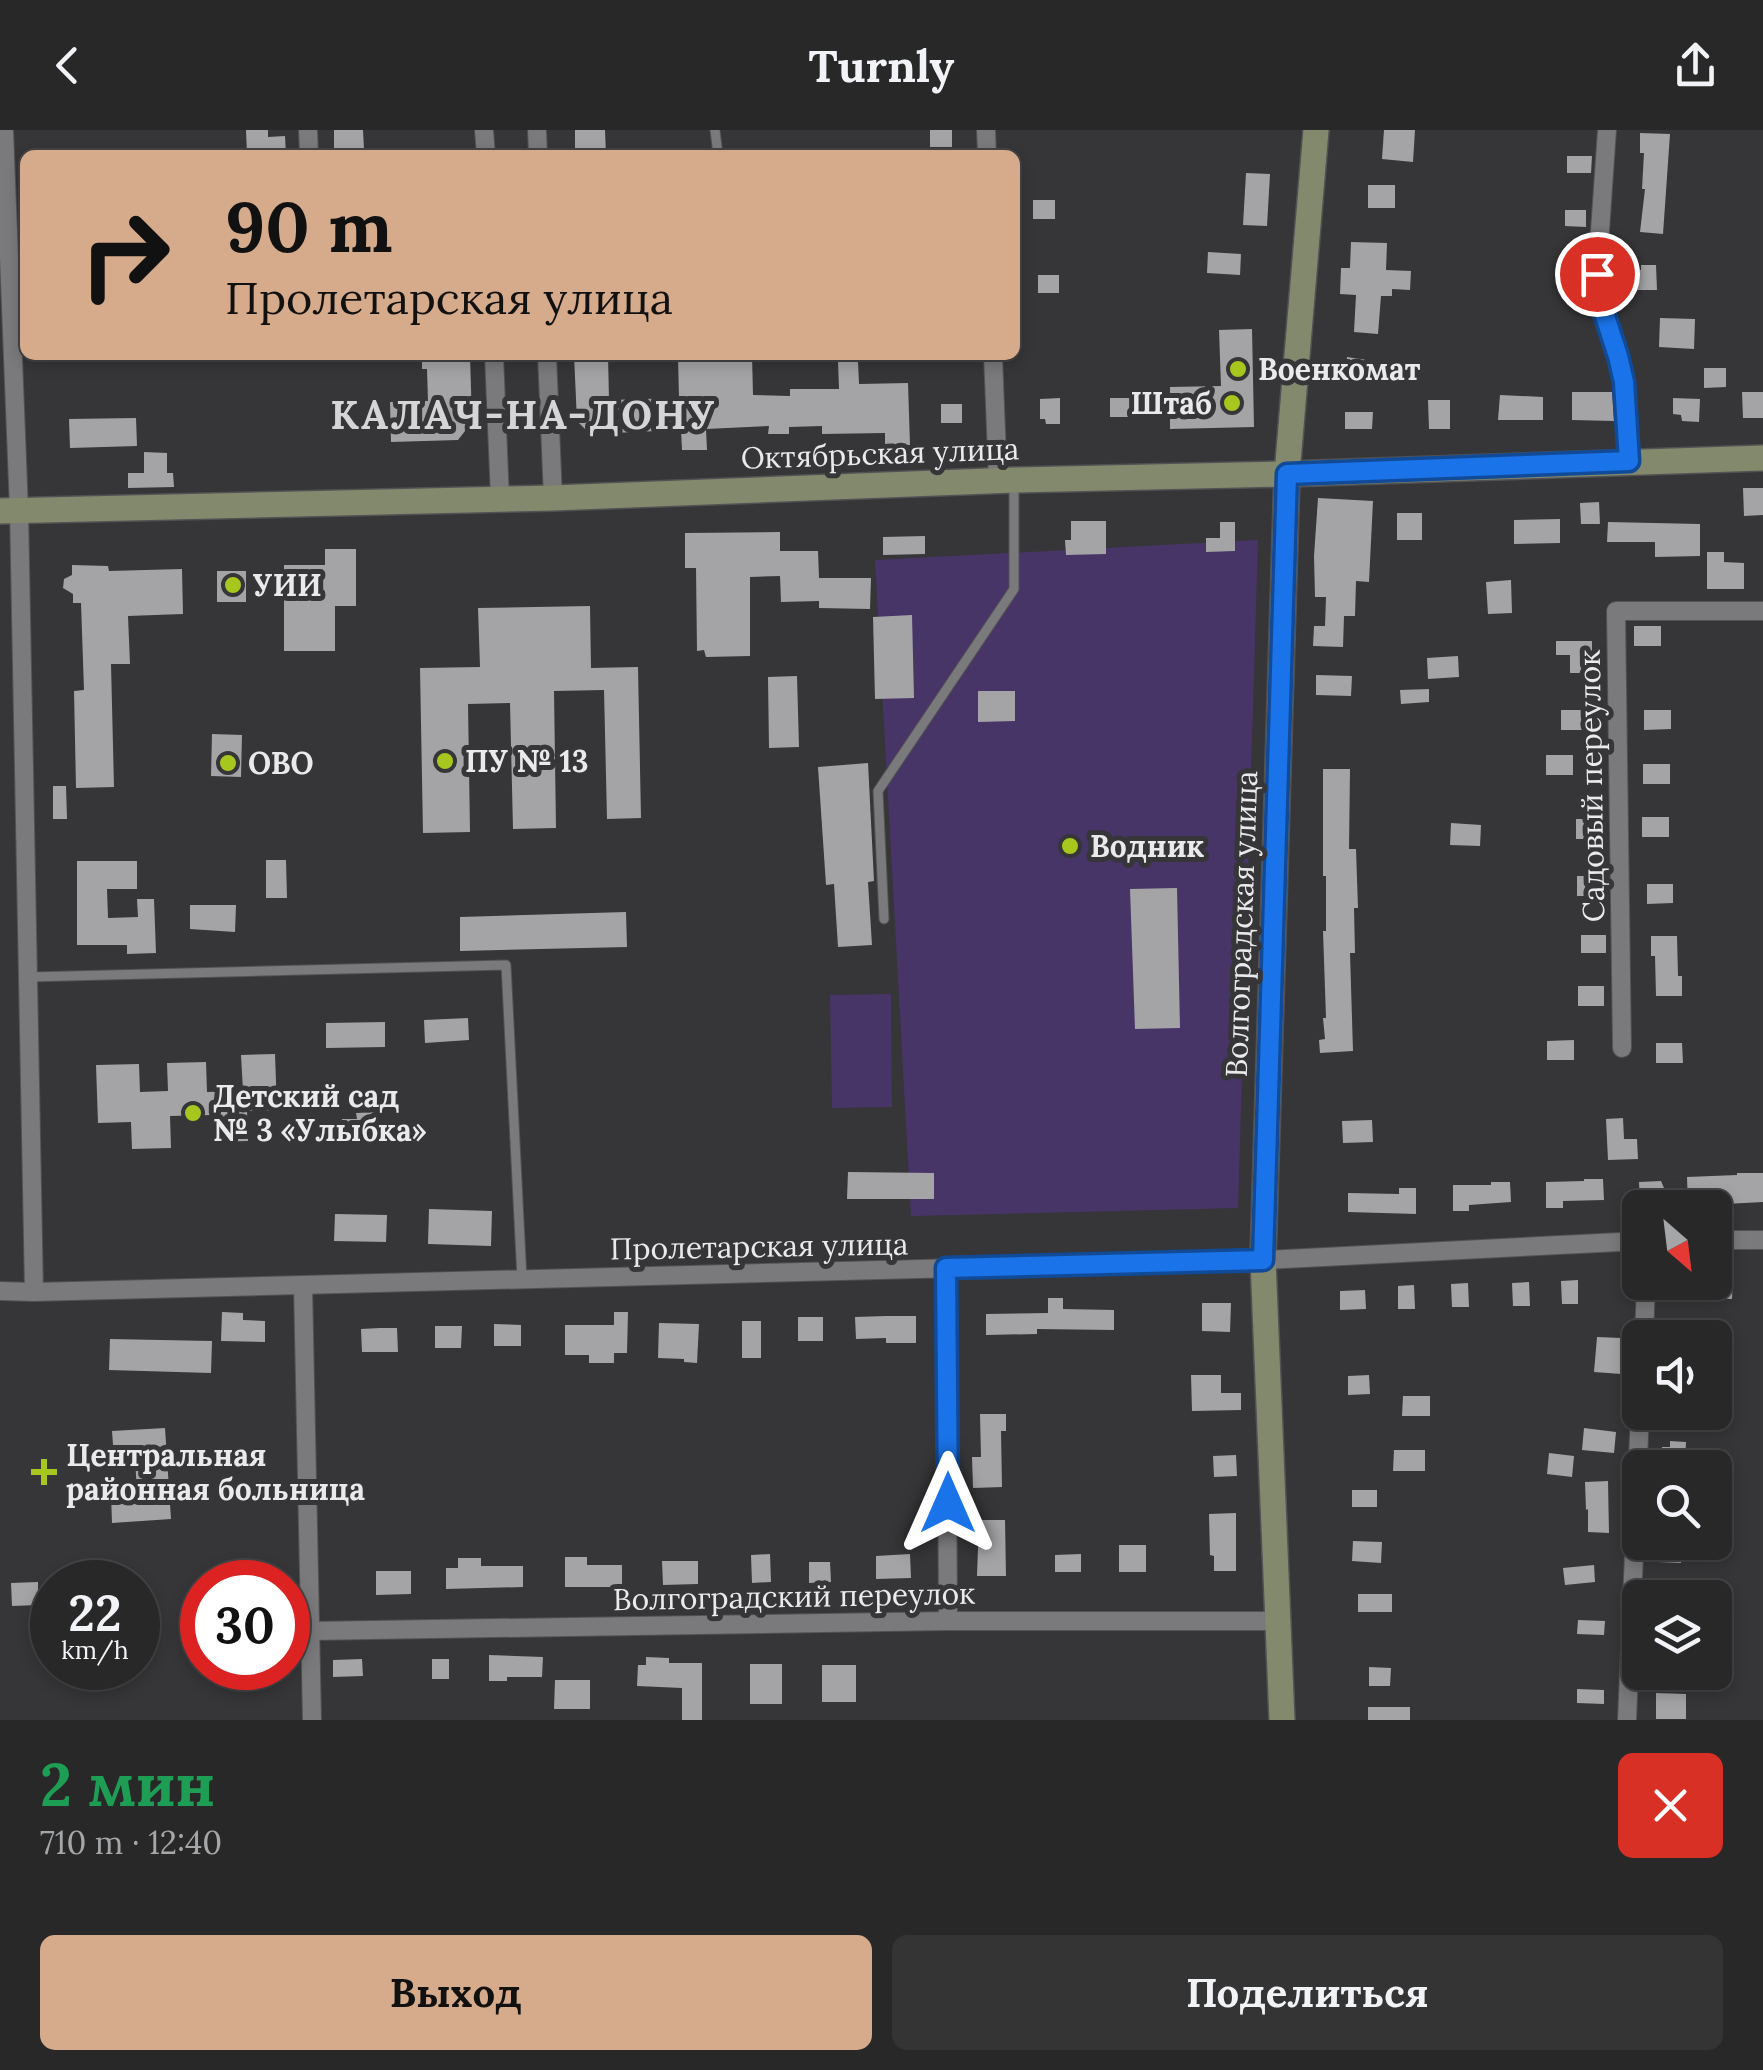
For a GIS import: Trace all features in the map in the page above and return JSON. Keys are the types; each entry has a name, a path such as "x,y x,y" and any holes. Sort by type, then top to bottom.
{"main road":[{"name":"Волгоградская улица","path":"1282,1720 1263,1260 1287,474 1316,130"},
{"name":"Октябрьская улица","path":"10,510 553,498 1763,458"}],"street":[{"path":"4,130 10,510 28,977 34,1292"},
{"path":"1607,130 1597,274 1601,304 1624,382 1629,461"},
{"path":"494,360 500,499"},
{"path":"547,360 553,498"},
{"path":"994,360 1006,481"},
{"name":"Садовый переулок","path":"1622,1048 1616,611 1763,611"},
{"path":"1732,1240 1763,1240"},
{"name":"Пролетарская улица","path":"0,1291 1263,1260 1622,1242"},
{"path":"946,1268 948,1620"},
{"path":"303,1285 309,1560"},
{"path":"1627,1720 1639,1430"},
{"name":"Волгоградский переулок","path":"310,1631 948,1620 1278,1621"},
{"path":"310,1631 312,1720"}],"lane":[{"path":"884,920 878,791 1014,589 1006,481"},
{"path":"28,977 506,965 522,1279"}],"shaded area":[{"name":"Водник","path":"1258,540 1238,1208 911,1216 875,560"},
{"path":"891,994 892,1107 832,1108 830,995"}],"building":[{"path":"246,130 268,130 268,137 285,136 286,150 247,150"},
{"path":"334,130 363,130 364,149 334,150"},
{"path":"575,130 605,130 606,150 575,150"},
{"path":"930,130 952,130 952,147 930,147"},
{"path":"1384,130 1415,130 1413,162 1382,159"},
{"path":"1640,133 1670,134 1663,234 1640,232 1645,189"},
{"path":"1567,156 1592,156 1591,173 1567,173"},
{"path":"1246,173 1270,174 1267,226 1243,225"},
{"path":"1368,185 1395,185 1395,208 1368,208"},
{"path":"1033,200 1055,200 1055,219 1033,219"},
{"path":"1565,210 1586,210 1586,227 1565,226"},
{"path":"1351,242 1387,243 1386,270 1411,271 1410,290 1392,289 1392,296 1381,296 1378,334 1354,332 1356,295 1340,294 1341,268 1350,268"},
{"path":"1208,252 1241,254 1240,275 1207,273"},
{"path":"1566,252 1586,253 1585,274 1564,273"},
{"path":"1641,265 1656,265 1657,290 1633,290 1633,270 1641,270"},
{"path":"1038,275 1059,275 1059,293 1038,293"},
{"path":"1660,318 1695,319 1694,349 1659,347"},
{"path":"1252,329 1254,427 1170,429 1170,387 1221,386 1219,330"},
{"path":"1347,357 1374,361 1373,380 1345,378"},
{"path":"422,360 470,360 472,422 458,440 391,442 390,402 428,401 427,369 422,369"},
{"path":"574,360 608,360 609,400 679,398 678,360 752,360 753,395 790,396 790,389 839,389 838,361 858,361 859,384 908,383 910,445 885,446 885,433 822,434 822,426 789,427 789,434 768,434 769,426 706,429 707,450 682,450 681,430 590,434 577,421"},
{"path":"1704,368 1726,368 1726,387 1704,388"},
{"path":"1572,392 1612,392 1614,421 1572,420"},
{"path":"1742,392 1763,392 1763,418 1743,418"},
{"path":"1500,395 1543,397 1543,420 1498,420"},
{"path":"1060,398 1060,424 1046,424 1045,419 1040,419 1040,399"},
{"path":"1110,398 1133,398 1132,417 1110,417"},
{"path":"1673,398 1700,399 1699,422 1682,421 1681,415 1673,414"},
{"path":"1428,400 1450,400 1450,429 1429,429"},
{"path":"941,404 962,404 962,423 941,423"},
{"path":"1345,412 1373,412 1372,429 1345,429"},
{"path":"136,418 137,446 70,448 69,419"},
{"path":"144,452 167,453 167,473 173,473 174,487 128,488 128,473 144,473"},
{"path":"1743,488 1763,488 1763,515 1744,516"},
{"path":"1318,498 1373,501 1369,582 1356,581 1355,616 1344,616 1343,647 1313,646 1314,626 1325,626 1326,597 1315,597"},
{"path":"1599,502 1600,524 1581,524 1580,503"},
{"path":"1397,513 1422,513 1422,540 1397,540"},
{"path":"1560,519 1560,543 1514,544 1514,520"},
{"path":"1071,521 1106,521 1106,554 1066,555 1065,540 1071,540"},
{"path":"1220,522 1235,522 1235,551 1206,552 1206,538 1220,538"},
{"path":"1608,522 1700,524 1700,556 1655,557 1655,542 1607,542"},
{"path":"780,532 780,551 818,551 819,578 871,578 870,609 819,608 819,601 781,602 780,576 750,577 750,656 706,657 704,650 697,651 696,568 685,568 685,533"},
{"path":"925,536 925,554 883,555 883,537"},
{"path":"325,549 356,549 356,606 335,606 335,651 284,651 284,565 325,565"},
{"path":"1707,552 1724,552 1724,562 1744,563 1744,589 1707,589"},
{"path":"72,565 108,566 109,571 182,569 183,614 128,616 130,664 111,664 114,787 76,788 74,691 84,690 81,603 73,603 73,594 63,588 64,579 72,575"},
{"path":"217,571 246,571 246,602 217,602"},
{"path":"1511,580 1512,613 1488,614 1486,582"},
{"name":"ПУ № 13","path":"590,606 591,668 638,667 641,818 607,819 604,690 554,691 556,828 513,829 510,703 468,704 470,832 423,833 420,668 480,667 478,608"},
{"path":"912,615 914,698 875,699 873,617"},
{"path":"1634,626 1661,626 1661,646 1634,646"},
{"path":"1556,641 1592,641 1592,673 1570,673 1570,655 1556,655"},
{"path":"1458,656 1459,677 1428,679 1427,658"},
{"path":"1316,675 1352,676 1351,696 1316,695"},
{"path":"797,676 799,747 769,748 768,677"},
{"path":"1429,689 1429,702 1401,704 1400,690"},
{"path":"978,691 1015,691 1015,721 978,722"},
{"path":"1561,710 1588,710 1588,730 1561,730"},
{"path":"1644,710 1671,710 1671,729 1644,730"},
{"path":"212,734 242,735 241,777 211,776"},
{"path":"1546,755 1573,755 1573,775 1546,775"},
{"path":"868,763 874,881 868,882 872,945 838,947 834,884 826,885 818,767"},
{"path":"1643,764 1670,764 1670,784 1643,784"},
{"path":"1323,769 1350,769 1349,849 1356,849 1358,908 1354,908 1355,953 1350,953 1353,1051 1320,1053 1319,1040 1325,1039 1326,1018"},
{"path":"53,786 66,786 67,819 53,819"},
{"path":"1642,817 1669,817 1669,837 1642,837"},
{"path":"1576,819 1603,819 1603,839 1576,839"},
{"path":"1451,823 1481,825 1480,846 1450,845"},
{"path":"266,860 286,860 287,898 266,898"},
{"path":"77,861 137,861 137,889 107,889 108,918 138,917 137,899 154,899 156,953 127,954 127,945 77,945"},
{"path":"1577,876 1604,876 1604,896 1577,896"},
{"path":"1647,884 1673,884 1673,903 1647,904"},
{"path":"1177,888 1180,1028 1135,1029 1130,889"},
{"path":"190,905 236,905 235,932 190,929"},
{"path":"626,912 627,947 460,951 460,917"},
{"path":"1581,935 1606,935 1606,953 1581,953"},
{"path":"1651,936 1677,936 1682,996 1656,996"},
{"path":"1578,986 1604,986 1604,1006 1578,1006"},
{"path":"468,1018 469,1040 425,1043 424,1020"},
{"path":"385,1022 385,1047 326,1048 326,1023"},
{"path":"1574,1040 1574,1060 1547,1060 1547,1041"},
{"path":"1656,1043 1682,1043 1683,1063 1656,1063"},
{"path":"275,1054 277,1110 247,1111 248,1141 212,1142 212,1115 170,1116 171,1148 132,1149 131,1122 98,1123 96,1065 139,1064 140,1092 168,1091 167,1063 206,1062 207,1092 243,1091 241,1055"},
{"path":"379,1112 380,1134 342,1135 342,1119 357,1119 356,1113"},
{"path":"1623,1118 1624,1139 1637,1139 1638,1159 1608,1160 1606,1119"},
{"path":"1372,1120 1373,1142 1343,1143 1342,1121"},
{"path":"848,1172 934,1173 934,1199 847,1199"},
{"path":"1763,1173 1763,1202 1732,1204 1732,1190 1687,1190 1687,1177"},
{"path":"1603,1179 1604,1200 1563,1201 1563,1208 1546,1208 1546,1182"},
{"path":"1661,1181 1665,1190 1639,1190 1639,1182"},
{"path":"1510,1182 1511,1202 1469,1205 1469,1211 1453,1211 1453,1185"},
{"path":"1399,1188 1416,1188 1416,1214 1348,1212 1348,1193 1399,1194"},
{"path":"429,1209 492,1211 491,1246 428,1244"},
{"path":"335,1214 387,1215 386,1242 334,1241"},
{"path":"1578,1280 1578,1304 1562,1304 1561,1281"},
{"path":"1529,1282 1530,1306 1513,1306 1512,1283"},
{"path":"1468,1283 1469,1307 1452,1307 1451,1284"},
{"path":"1414,1285 1415,1309 1398,1309 1398,1286"},
{"path":"1365,1290 1366,1309 1340,1310 1340,1291"},
{"path":"1048,1298 1063,1298 1063,1309 1114,1310 1114,1330 1037,1329 1037,1334 986,1335 986,1314 1048,1313"},
{"path":"1202,1303 1231,1303 1230,1332 1202,1331"},
{"path":"222,1312 243,1313 243,1320 265,1321 265,1342 221,1341"},
{"path":"614,1312 628,1312 627,1353 614,1353 614,1363 589,1363 589,1355 565,1355 565,1325 614,1325"},
{"path":"916,1316 916,1343 856,1339 855,1317"},
{"path":"798,1317 823,1317 823,1341 798,1341"},
{"path":"742,1321 761,1321 761,1358 742,1358"},
{"path":"659,1323 699,1324 697,1363 658,1358"},
{"path":"494,1324 521,1325 521,1346 494,1346"},
{"path":"435,1326 462,1326 461,1348 435,1348"},
{"path":"397,1328 398,1352 362,1352 361,1329"},
{"path":"1621,1332 1622,1374 1594,1372 1597,1337 1621,1338"},
{"path":"110,1339 212,1341 211,1373 109,1370"},
{"path":"1191,1375 1221,1375 1221,1393 1241,1393 1241,1410 1192,1411"},
{"path":"1369,1375 1370,1394 1348,1395 1348,1376"},
{"path":"1403,1396 1430,1396 1430,1416 1402,1416"},
{"path":"980,1414 1006,1414 1006,1431 1001,1431 1002,1487 973,1488 972,1457 981,1457"},
{"path":"165,1428 171,1519 112,1523 111,1495 137,1493 135,1457 114,1458 112,1431"},
{"path":"1584,1428 1616,1432 1614,1453 1582,1450"},
{"path":"1670,1441 1686,1442 1686,1450 1662,1450 1670,1447"},
{"path":"1394,1450 1425,1450 1425,1471 1393,1471"},
{"path":"1549,1453 1574,1456 1572,1477 1547,1474"},
{"path":"1236,1455 1237,1476 1214,1477 1213,1456"},
{"path":"1608,1481 1609,1533 1588,1532 1585,1482"},
{"path":"1352,1490 1377,1490 1377,1507 1352,1507"},
{"path":"1236,1513 1236,1571 1214,1571 1209,1514"},
{"path":"979,1520 1005,1520 1006,1576 977,1576"},
{"path":"1353,1541 1382,1542 1381,1563 1352,1561"},
{"path":"1119,1545 1146,1545 1146,1572 1119,1572"},
{"path":"770,1554 771,1582 752,1583 751,1555"},
{"path":"910,1554 911,1578 876,1579 876,1556"},
{"path":"1081,1554 1081,1572 1055,1572 1055,1555"},
{"path":"565,1557 587,1557 587,1565 622,1565 622,1587 565,1587"},
{"path":"458,1558 481,1558 481,1566 523,1566 523,1587 446,1589 446,1568 458,1568"},
{"path":"662,1561 698,1561 698,1584 663,1585"},
{"path":"809,1562 830,1562 831,1582 809,1583"},
{"path":"1594,1565 1595,1582 1565,1585 1563,1568"},
{"path":"376,1571 411,1571 411,1594 376,1595"},
{"path":"30,1582 30,1605 12,1606 11,1583"},
{"path":"1358,1594 1392,1594 1392,1612 1358,1612"},
{"path":"1578,1620 1605,1621 1604,1635 1577,1634"},
{"path":"489,1655 543,1657 542,1677 489,1681"},
{"path":"646,1657 669,1658 669,1663 702,1663 702,1720 682,1720 682,1688 637,1686 638,1665 646,1665"},
{"path":"362,1659 363,1676 333,1677 333,1660"},
{"path":"432,1659 449,1659 449,1679 432,1679"},
{"path":"750,1664 782,1664 782,1704 750,1704"},
{"path":"822,1665 856,1665 856,1702 822,1702"},
{"path":"1369,1667 1391,1668 1390,1686 1369,1686"},
{"path":"555,1680 590,1680 590,1709 554,1709"},
{"path":"1577,1689 1604,1690 1604,1704 1577,1703"},
{"path":"1656,1693 1686,1694 1686,1719 1656,1719"},
{"path":"1368,1707 1410,1707 1410,1720 1368,1720"}],"place":[{"name":"Военкомат","path":"1238,369"},
{"name":"Штаб","path":"1232,403"},
{"name":"УИИ","path":"233,585"},
{"name":"ПУ № 13","path":"445,761"},
{"name":"ОВО","path":"228,763"},
{"name":"Водник","path":"1070,846"},
{"name":"Детский сад № 3 «Улыбка»","path":"193,1113"},
{"name":"Центральная районная больница","path":"44,1472"}],"district":[{"name":"КАЛАЧ-НА-ДОНУ","path":"524,414"}],"route":[{"path":"948,1503 946,1268 1263,1260 1287,474 1629,461 1624,382 1601,304 1597,274"}]}
